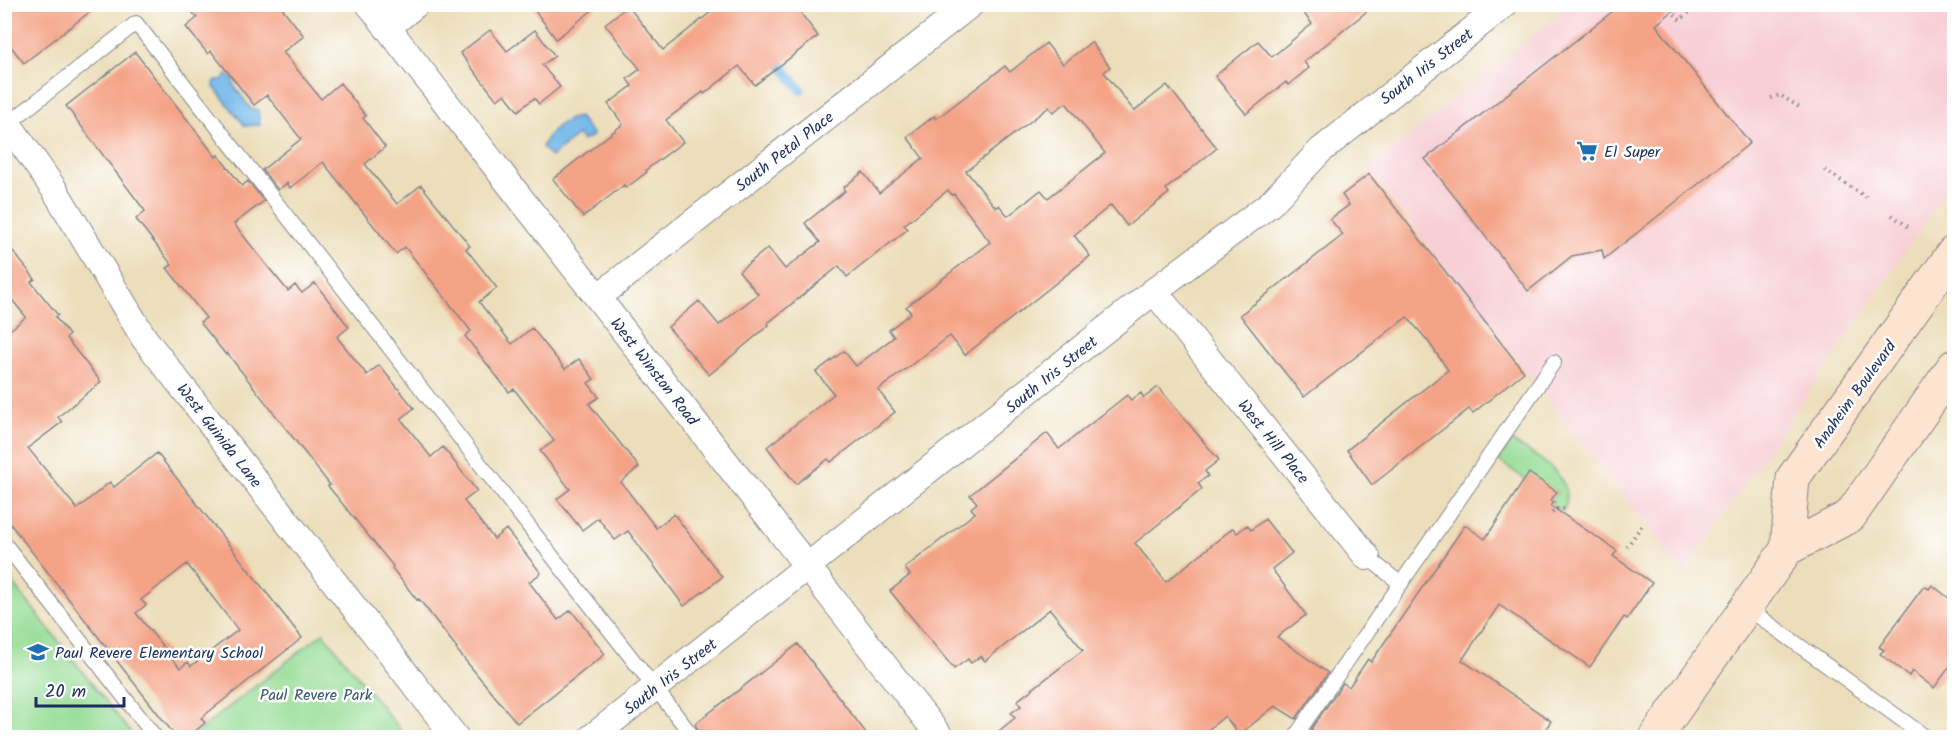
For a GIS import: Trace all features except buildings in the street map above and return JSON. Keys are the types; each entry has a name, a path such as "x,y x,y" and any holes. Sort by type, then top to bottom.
{"main road":[{"name":"Anaheim Boulevard","path":"1786,549 1793,478 1954,252"},
{"name":"Anaheim Boulevard","path":"1655,738 1786,549 1850,516 1954,366"}],"street":[{"name":"West Winston Road","path":"369,4 941,738"},
{"path":"387,27 416,4"},
{"name":"South Petal Place","path":"598,297 971,4"},
{"name":"South Iris Street","path":"591,738 1154,291 1270,204 1320,151 1490,9"},
{"name":"West Guinida Lane","path":"6,123 54,189 144,338 456,738"},
{"name":"West Hill Place","path":"1154,291 1367,557"}],"lane":[{"path":"6,123 136,23 694,738"},
{"path":"1294,738 1554,362"},
{"path":"4,543 156,738"},
{"name":"West Hill Place","path":"1367,557 1401,584"},
{"path":"1746,607 1927,738"}],"path":[{"path":"1675,14 1680,20 1691,11"},
{"path":"1771,98 1780,95 1798,107"},
{"path":"1825,170 1866,197"},
{"path":"1892,215 1911,229"},
{"path":"1552,513 1557,509 1565,509"},
{"path":"1627,547 1642,525"}],"shaded area":[{"path":"1570,5 1954,5 1954,180 1684,573 1368,169"}],"green space":[{"path":"1512,441 1542,460 1560,477 1567,498 1564,510 1548,510 1557,492 1525,479 1498,460"},
{"name":"Paul Revere Elementary School","path":"5,573 134,737 5,737"},
{"name":"Paul Revere Park","path":"323,633 406,737 191,737"}],"water":[{"path":"227,75 233,77 234,86 251,109 258,110 260,125 245,126 214,87 216,80 222,80"},
{"path":"579,117 593,135 583,141 577,135 551,157 542,147 548,136 562,123"}],"waterway":[{"path":"781,65 801,90"}],"place":[{"name":"El Super","path":"1587,151"},
{"name":"Paul Revere Elementary School","path":"38,652"}]}
